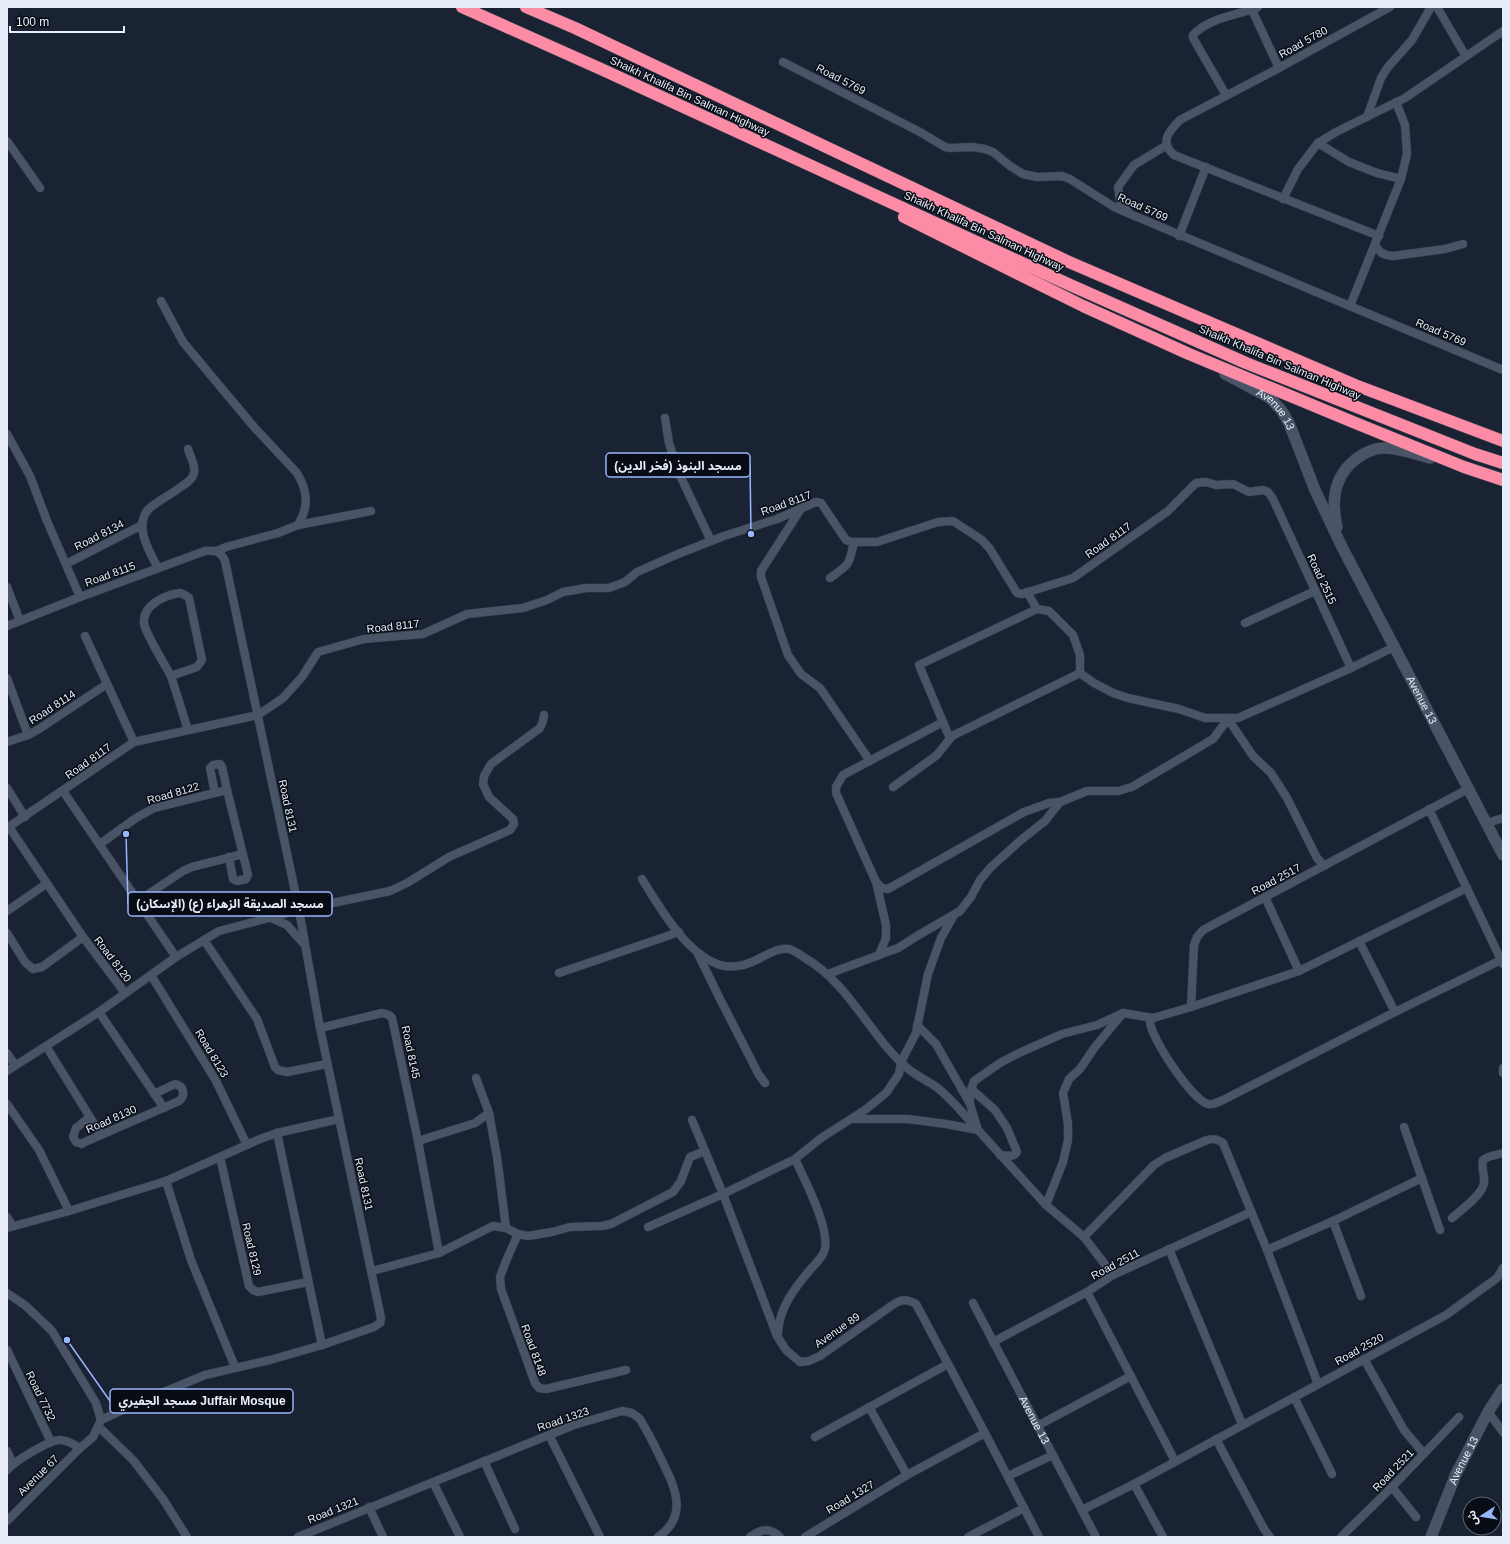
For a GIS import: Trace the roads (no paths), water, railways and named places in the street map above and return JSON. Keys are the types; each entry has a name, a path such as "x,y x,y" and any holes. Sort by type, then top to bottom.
{"highway":[{"name":"Shaikh Khalifa Bin Salman Highway","path":"462,7 608,72 1068,284 1246,364 1503,463"},
{"name":"Shaikh Khalifa Bin Salman Highway","path":"526,7 575,28 1068,262 1355,385 1503,441"},
{"path":"826,173 878,204 1083,306 1189,354 1464,467 1503,480"}],"street":[{"path":"1367,116 1388,67 1412,40 1431,7"},
{"path":"1437,7 1465,55"},
{"path":"1226,95 1193,38 1193,35 1199,29 1214,21 1255,8 1279,68"},
{"name":"Road 5780","path":"1167,145 1166,139 1173,127 1180,120 1279,68 1384,8"},
{"path":"1283,198 1298,169 1318,143 1336,132 1405,98 1465,55 1503,31"},
{"name":"Road 5769","path":"783,62 920,132 944,147 972,147 985,149 993,152 1010,166 1023,174 1037,177 1062,176 1070,179 1114,207 1179,236 1503,370"},
{"path":"1350,306 1402,179 1408,154 1405,125 1396,102"},
{"path":"7,141 40,188"},
{"path":"1318,143 1349,162 1377,173 1402,179"},
{"path":"1130,214 1120,201 1118,196 1118,187 1134,165 1167,145 1169,151 1174,155 1379,236"},
{"path":"1179,236 1206,167"},
{"path":"1375,245 1379,252 1392,256 1445,249 1463,244"},
{"path":"161,301 183,342 254,427 297,473 303,482 306,491 307,504 304,516 298,525"},
{"name":"Avenue 13","path":"1189,354 1270,398 1282,411 1289,423 1315,490 1341,545 1503,856"},
{"path":"665,418 678,471 711,541"},
{"path":"7,434 30,476 80,597"},
{"name":"Avenue 13","path":"1341,545 1334,509 1334,498 1338,482 1347,466 1364,453 1383,448 1403,451 1464,467"},
{"path":"158,568 148,550 142,525 145,515 150,507 175,492 193,476 194,469 188,449"},
{"name":"Road 8117","path":"1027,592 1073,578 1168,511 1196,483 1206,482 1216,485 1233,484 1249,492 1263,490 1271,495 1273,499"},
{"name":"Road 2515","path":"1273,499 1351,668"},
{"name":"Road 8117","path":"8,828 134,742 258,715 283,698 302,677 318,652 364,640 423,634 467,614 523,608 547,600 563,592 586,588 609,588 625,582 637,572 656,563 711,541 777,519 816,502 821,503 842,536 846,540 854,542"},
{"path":"802,507 761,571 761,577 788,655 801,674 820,688 870,761"},
{"name":"Road 8115","path":"7,626 80,597 205,551 220,553 226,547 278,533 298,525 371,511"},
{"path":"830,578 850,562 854,542 877,542 938,522 953,521 982,540 990,549 1017,593 1022,594 1027,592 1038,609"},
{"name":"Road 8134","path":"66,564 142,525"},
{"name":"Road 8131","path":"220,553 225,561 258,715 299,910 327,1064 380,1309 380,1323 374,1328 322,1345"},
{"path":"7,587 20,621"},
{"path":"1245,623 1315,591"},
{"path":"171,676 197,667 202,660 189,598 180,593 167,596 159,600 147,610 145,616 146,629 171,676 188,730"},
{"path":"952,736 948,734 919,665 1038,609 1049,611 1073,635 1080,655 1080,673"},
{"path":"85,636 134,742"},
{"path":"1080,673 1094,684 1128,698 1180,709 1206,718 1228,719 1238,718 1351,668 1394,647"},
{"path":"893,787 937,755 952,736 1080,673"},
{"path":"7,678 28,735"},
{"name":"Road 8114","path":"7,742 28,735 107,684"},
{"path":"7,1071 98,1012 176,957 219,931 299,910 390,891 407,883 448,858 510,830 514,824 513,819 489,797 484,784 484,776 491,764 540,728 544,721 544,715"},
{"path":"876,882 882,888 888,889 1024,812 1049,803 1060,802 1087,791 1118,792 1132,787 1213,739 1228,719"},
{"path":"1228,719 1253,756 1271,773 1287,798 1317,858 1324,866"},
{"path":"879,955 886,938 886,925 876,882 836,793 836,787 843,775 943,722"},
{"name":"Road 8122","path":"215,793 210,769 213,765 220,764 222,767 248,877 245,880 236,881 233,879 229,857"},
{"path":"7,788 25,817"},
{"name":"Road 2517","path":"1190,1007 1194,945 1197,937 1203,930 1468,789"},
{"name":"Road 8122","path":"100,844 136,818 154,808 227,790"},
{"path":"63,791 176,957"},
{"path":"828,974 898,948 960,911 971,897 980,880 991,867 1045,821 1060,802"},
{"path":"1153,1018 1150,1022 1153,1036 1181,1079 1202,1101 1212,1104 1230,1097 1395,1012 1502,962 1429,809"},
{"path":"1487,823 1503,818"},
{"name":"Road 8120","path":"8,828 83,937 125,993"},
{"path":"138,900 192,866 243,854"},
{"path":"642,879 664,914 678,932 708,960 721,966 747,964 784,948 792,950 816,964 828,974 907,1069 934,1085 952,1099 1000,1155 1046,1205 1084,1237 1113,1275"},
{"path":"7,911 46,884"},
{"path":"970,1104 971,1089 974,1081 1000,1063 1062,1034 1097,1025 1123,1013 1153,1018 1299,971 1467,888"},
{"path":"1265,897 1299,971"},
{"path":"648,1227 795,1160 821,1138 865,1110 886,1093 899,1074 901,1062 916,1033 928,974 941,938 954,914"},
{"path":"271,918 287,925 305,944"},
{"path":"558,973 678,932"},
{"name":"Road 8120","path":"7,933 25,962 33,968 42,967 83,937"},
{"path":"204,940 261,1026 275,1067 278,1070 287,1072 327,1064"},
{"path":"1359,941 1395,1012"},
{"path":"697,951 724,1008 759,1075 765,1083"},
{"name":"Road 8123","path":"151,975 216,1081 246,1145"},
{"path":"98,1012 164,1108"},
{"name":"Road 8145","path":"320,1028 382,1013 390,1015 393,1021 418,1142 439,1253"},
{"path":"1046,1205 1063,1162 1068,1140 1068,1124 1063,1093 1069,1079 1080,1069 1095,1047 1123,1013"},
{"path":"917,1025 936,1044 970,1104 978,1130"},
{"path":"46,1046 101,1135"},
{"path":"7,1053 15,1065"},
{"path":"1503,1068 1503,1074"},
{"path":"476,1078 489,1113 497,1157 506,1228"},
{"name":"Road 8130","path":"90,1117 74,1130 74,1140 76,1142 82,1144 164,1108 182,1099 184,1095 182,1087 179,1085 171,1085 154,1094"},
{"path":"971,1089 995,1110 1007,1128 1017,1152 1012,1156 1000,1155"},
{"path":"7,1104 39,1150 69,1211"},
{"path":"418,1142 475,1123 489,1113"},
{"path":"7,1217 10,1227 69,1211 166,1181 246,1145 277,1133 339,1118"},
{"path":"852,1119 908,1119 978,1130"},
{"name":"Avenue 89","path":"692,1120 723,1194 777,1336 786,1350 794,1358 800,1362 809,1361 828,1351 894,1304 901,1300 909,1300 916,1304 948,1364"},
{"path":"1404,1127 1440,1230"},
{"path":"100,1424 142,1401 205,1375 270,1360 322,1345 277,1133"},
{"path":"1084,1237 1154,1165 1165,1158 1213,1139 1219,1140 1223,1143 1268,1250 1318,1384"},
{"path":"372,1272 439,1253 488,1228 498,1226 518,1234 528,1236 570,1227 602,1226 619,1220 673,1192 681,1181 690,1157 705,1151"},
{"path":"1452,1218 1481,1192 1485,1181 1481,1166 1483,1160 1503,1153"},
{"name":"Road 8129","path":"220,1157 249,1286 258,1292 308,1282"},
{"path":"777,1336 779,1320 785,1305 795,1288 825,1251 824,1236 818,1208 795,1160"},
{"path":"1268,1250 1333,1221 1422,1178"},
{"path":"166,1181 191,1260 235,1367"},
{"name":"Road 2511","path":"993,1342 1087,1292 1113,1275 1251,1212"},
{"path":"1333,1221 1361,1296"},
{"name":"Road 8148","path":"518,1234 500,1277 501,1289 504,1301 535,1383 539,1388 546,1389 626,1370"},
{"path":"1169,1249 1242,1424"},
{"name":"Road 2520","path":"1082,1510 1134,1484 1242,1424 1446,1315 1500,1280 1503,1268"},
{"path":"1087,1292 1175,1461"},
{"path":"7,1294 26,1306 52,1331 99,1409 100,1424 133,1460 163,1499 186,1537"},
{"name":"Avenue 13","path":"973,1303 1096,1537"},
{"name":"Road 7732","path":"7,1350 9,1361 51,1442"},
{"path":"1364,1358 1404,1430 1424,1454"},
{"path":"815,1437 948,1364 986,1433 1039,1537"},
{"path":"1037,1426 1131,1376"},
{"name":"Avenue 13","path":"1431,1537 1456,1474 1488,1412 1503,1389"},
{"path":"1294,1397 1332,1474"},
{"name":"Avenue 67","path":"82,1447 92,1433 96,1421 93,1398"},
{"path":"869,1407 907,1475"},
{"name":"Road 1323","path":"369,1507 549,1434 587,1421 622,1412 632,1413 640,1419 672,1481 676,1494 677,1508 672,1521 664,1532 658,1537"},
{"path":"1488,1412 1503,1431"},
{"name":"Road 2521","path":"1346,1536 1460,1417"},
{"name":"Avenue 67","path":"7,1521 93,1437 100,1424"},
{"name":"Road 1327","path":"805,1537 907,1475 986,1433"},
{"path":"549,1434 600,1537"},
{"path":"1216,1439 1264,1529 1270,1537"},
{"path":"7,1451 10,1467 55,1440 65,1440 82,1447"},
{"path":"1008,1476 1053,1456"},
{"path":"484,1461 515,1529"},
{"path":"433,1482 460,1537"},
{"path":"1134,1484 1163,1537"},
{"path":"1392,1487 1416,1518"},
{"name":"Road 1321","path":"298,1537 369,1507 383,1537"},
{"path":"968,1537 1024,1508"},
{"path":"750,1537 760,1530 767,1530 774,1532 780,1537"}],"place":[{"name":"مسجد البنوذ (فخر الدين)","path":"751,534"},
{"name":"مسجد الصديقة الزهراء (ع) (الإسكان)","path":"126,834"},
{"name":"مسجد الجفيري Juffair Mosque","path":"67,1340"}]}
